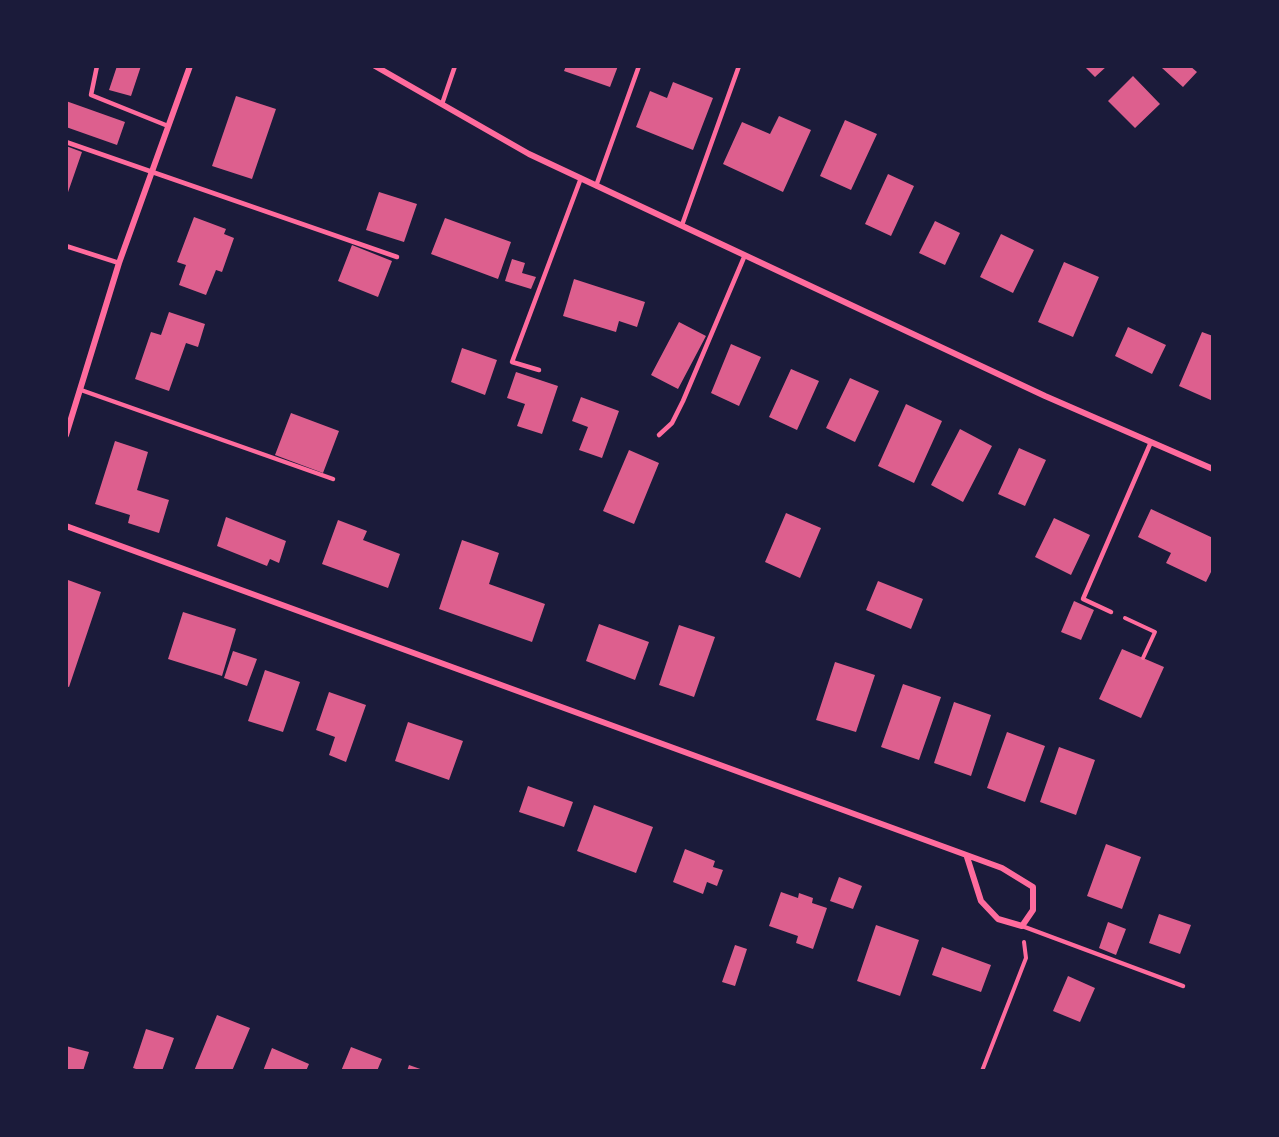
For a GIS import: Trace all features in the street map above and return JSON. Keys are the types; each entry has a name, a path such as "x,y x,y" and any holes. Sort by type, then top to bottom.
{"street":[{"path":"66,435 119,263 190,66"},
{"path":"375,66 530,154 596,186 1045,396 1213,469"},
{"path":"66,526 1002,868 1033,887 1033,910 1022,926 999,919 981,901 967,857"}],"lane":[{"path":"98,66 90,95 168,126"},
{"path":"442,104 455,66"},
{"path":"596,186 639,66"},
{"path":"682,225 739,66"},
{"path":"66,142 397,257"},
{"path":"539,370 512,362 581,178"},
{"path":"66,246 119,263"},
{"path":"659,435 672,423 683,401 745,255"},
{"path":"81,390 333,479"},
{"path":"1111,612 1083,599 1151,442"},
{"path":"1022,926 1183,986"}],"path":[{"path":"1111,612 1155,632 1143,658"},
{"path":"982,1071 1026,958 1022,926"}],"building":[{"path":"117,66 141,66 131,96 109,90"},
{"path":"566,66 618,66 610,87 564,71"},
{"path":"1084,66 1107,66 1095,77"},
{"path":"1164,66 1190,66 1197,72 1183,87 1162,68"},
{"path":"1133,76 1160,104 1135,128 1108,101"},
{"path":"673,82 713,98 693,150 636,127 650,91 667,98"},
{"path":"236,96 276,109 252,179 212,166"},
{"path":"66,101 125,122 117,145 66,127"},
{"path":"779,116 811,130 783,192 723,164 742,122 770,134"},
{"path":"845,120 877,134 851,190 820,176"},
{"path":"66,146 82,152 66,198"},
{"path":"888,174 914,186 891,236 865,224"},
{"path":"379,192 417,204 404,242 366,230"},
{"path":"194,217 226,229 224,234 234,238 222,272 216,270 206,295 179,285 186,265 177,262"},
{"path":"445,218 511,242 498,279 431,254"},
{"path":"935,221 960,233 945,265 919,253"},
{"path":"1001,234 1034,250 1013,293 980,277"},
{"path":"352,245 392,261 378,297 338,281"},
{"path":"512,259 525,263 522,273 536,277 531,289 505,281"},
{"path":"1064,262 1099,277 1073,337 1038,322"},
{"path":"574,279 645,302 637,327 619,321 616,332 563,316"},
{"path":"169,312 205,324 198,347 186,343 169,391 135,379 151,332 161,335"},
{"path":"679,322 706,336 678,389 651,375"},
{"path":"1128,327 1166,345 1152,374 1115,356"},
{"path":"1202,332 1213,336 1213,401 1179,386"},
{"path":"731,344 761,357 739,406 711,393"},
{"path":"462,348 497,360 485,395 451,382"},
{"path":"791,369 819,381 797,430 769,417"},
{"path":"516,372 558,386 542,434 517,426 525,404 507,398"},
{"path":"850,378 879,391 855,442 826,428"},
{"path":"581,397 619,411 602,458 579,450 588,427 572,421"},
{"path":"906,404 942,421 914,483 878,466"},
{"path":"291,413 339,431 323,473 275,455"},
{"path":"960,429 992,446 963,502 931,485"},
{"path":"115,441 148,452 137,490 169,500 159,533 128,523 130,515 95,504"},
{"path":"1019,448 1046,460 1025,506 998,494"},
{"path":"629,450 659,463 634,524 603,511"},
{"path":"1151,509 1213,538 1213,568 1206,582 1166,563 1171,553 1138,537"},
{"path":"786,513 821,528 800,578 765,562"},
{"path":"226,517 286,541 279,563 270,559 267,566 217,546"},
{"path":"1054,518 1090,535 1071,575 1035,557"},
{"path":"338,520 367,531 363,540 400,554 388,588 322,564"},
{"path":"462,540 499,553 489,584 545,604 532,642 439,609"},
{"path":"68,580 101,592 69,687 66,686"},
{"path":"878,581 923,599 911,629 866,610"},
{"path":"1074,601 1094,610 1081,640 1061,632"},
{"path":"183,612 236,629 222,676 168,659"},
{"path":"599,624 649,642 635,680 586,661"},
{"path":"679,625 715,637 694,697 659,685"},
{"path":"1122,649 1164,667 1141,718 1099,699"},
{"path":"233,651 257,659 247,686 224,678"},
{"path":"835,662 875,675 856,732 816,720"},
{"path":"265,670 300,682 283,732 248,721"},
{"path":"903,684 941,697 919,760 881,747"},
{"path":"329,692 366,705 346,762 329,755 335,737 316,730"},
{"path":"954,702 991,715 971,776 934,763"},
{"path":"408,722 463,741 449,780 395,761"},
{"path":"1007,732 1045,746 1025,802 987,788"},
{"path":"1059,747 1095,760 1076,815 1040,802"},
{"path":"528,786 573,802 564,827 519,812"},
{"path":"594,805 653,827 636,873 577,851"},
{"path":"1106,844 1141,857 1122,909 1087,896"},
{"path":"685,849 715,861 713,867 723,870 717,886 707,882 703,894 673,882"},
{"path":"839,877 862,886 853,909 830,901"},
{"path":"781,892 798,898 799,893 813,898 812,903 827,908 813,949 796,943 798,936 769,926"},
{"path":"1159,914 1191,925 1180,954 1149,943"},
{"path":"1108,922 1126,929 1116,955 1099,948"},
{"path":"876,925 919,940 900,996 857,981"},
{"path":"735,945 747,949 735,986 722,982"},
{"path":"942,947 991,965 981,992 932,975"},
{"path":"1068,976 1095,988 1080,1022 1053,1011"},
{"path":"217,1015 250,1028 232,1071 194,1071"},
{"path":"146,1029 174,1038 162,1071 142,1071 133,1068"},
{"path":"66,1046 89,1052 83,1071 66,1071"},
{"path":"351,1047 382,1059 377,1071 341,1071"},
{"path":"272,1048 309,1064 306,1071 263,1071"},
{"path":"409,1065 426,1071 407,1071"}]}
